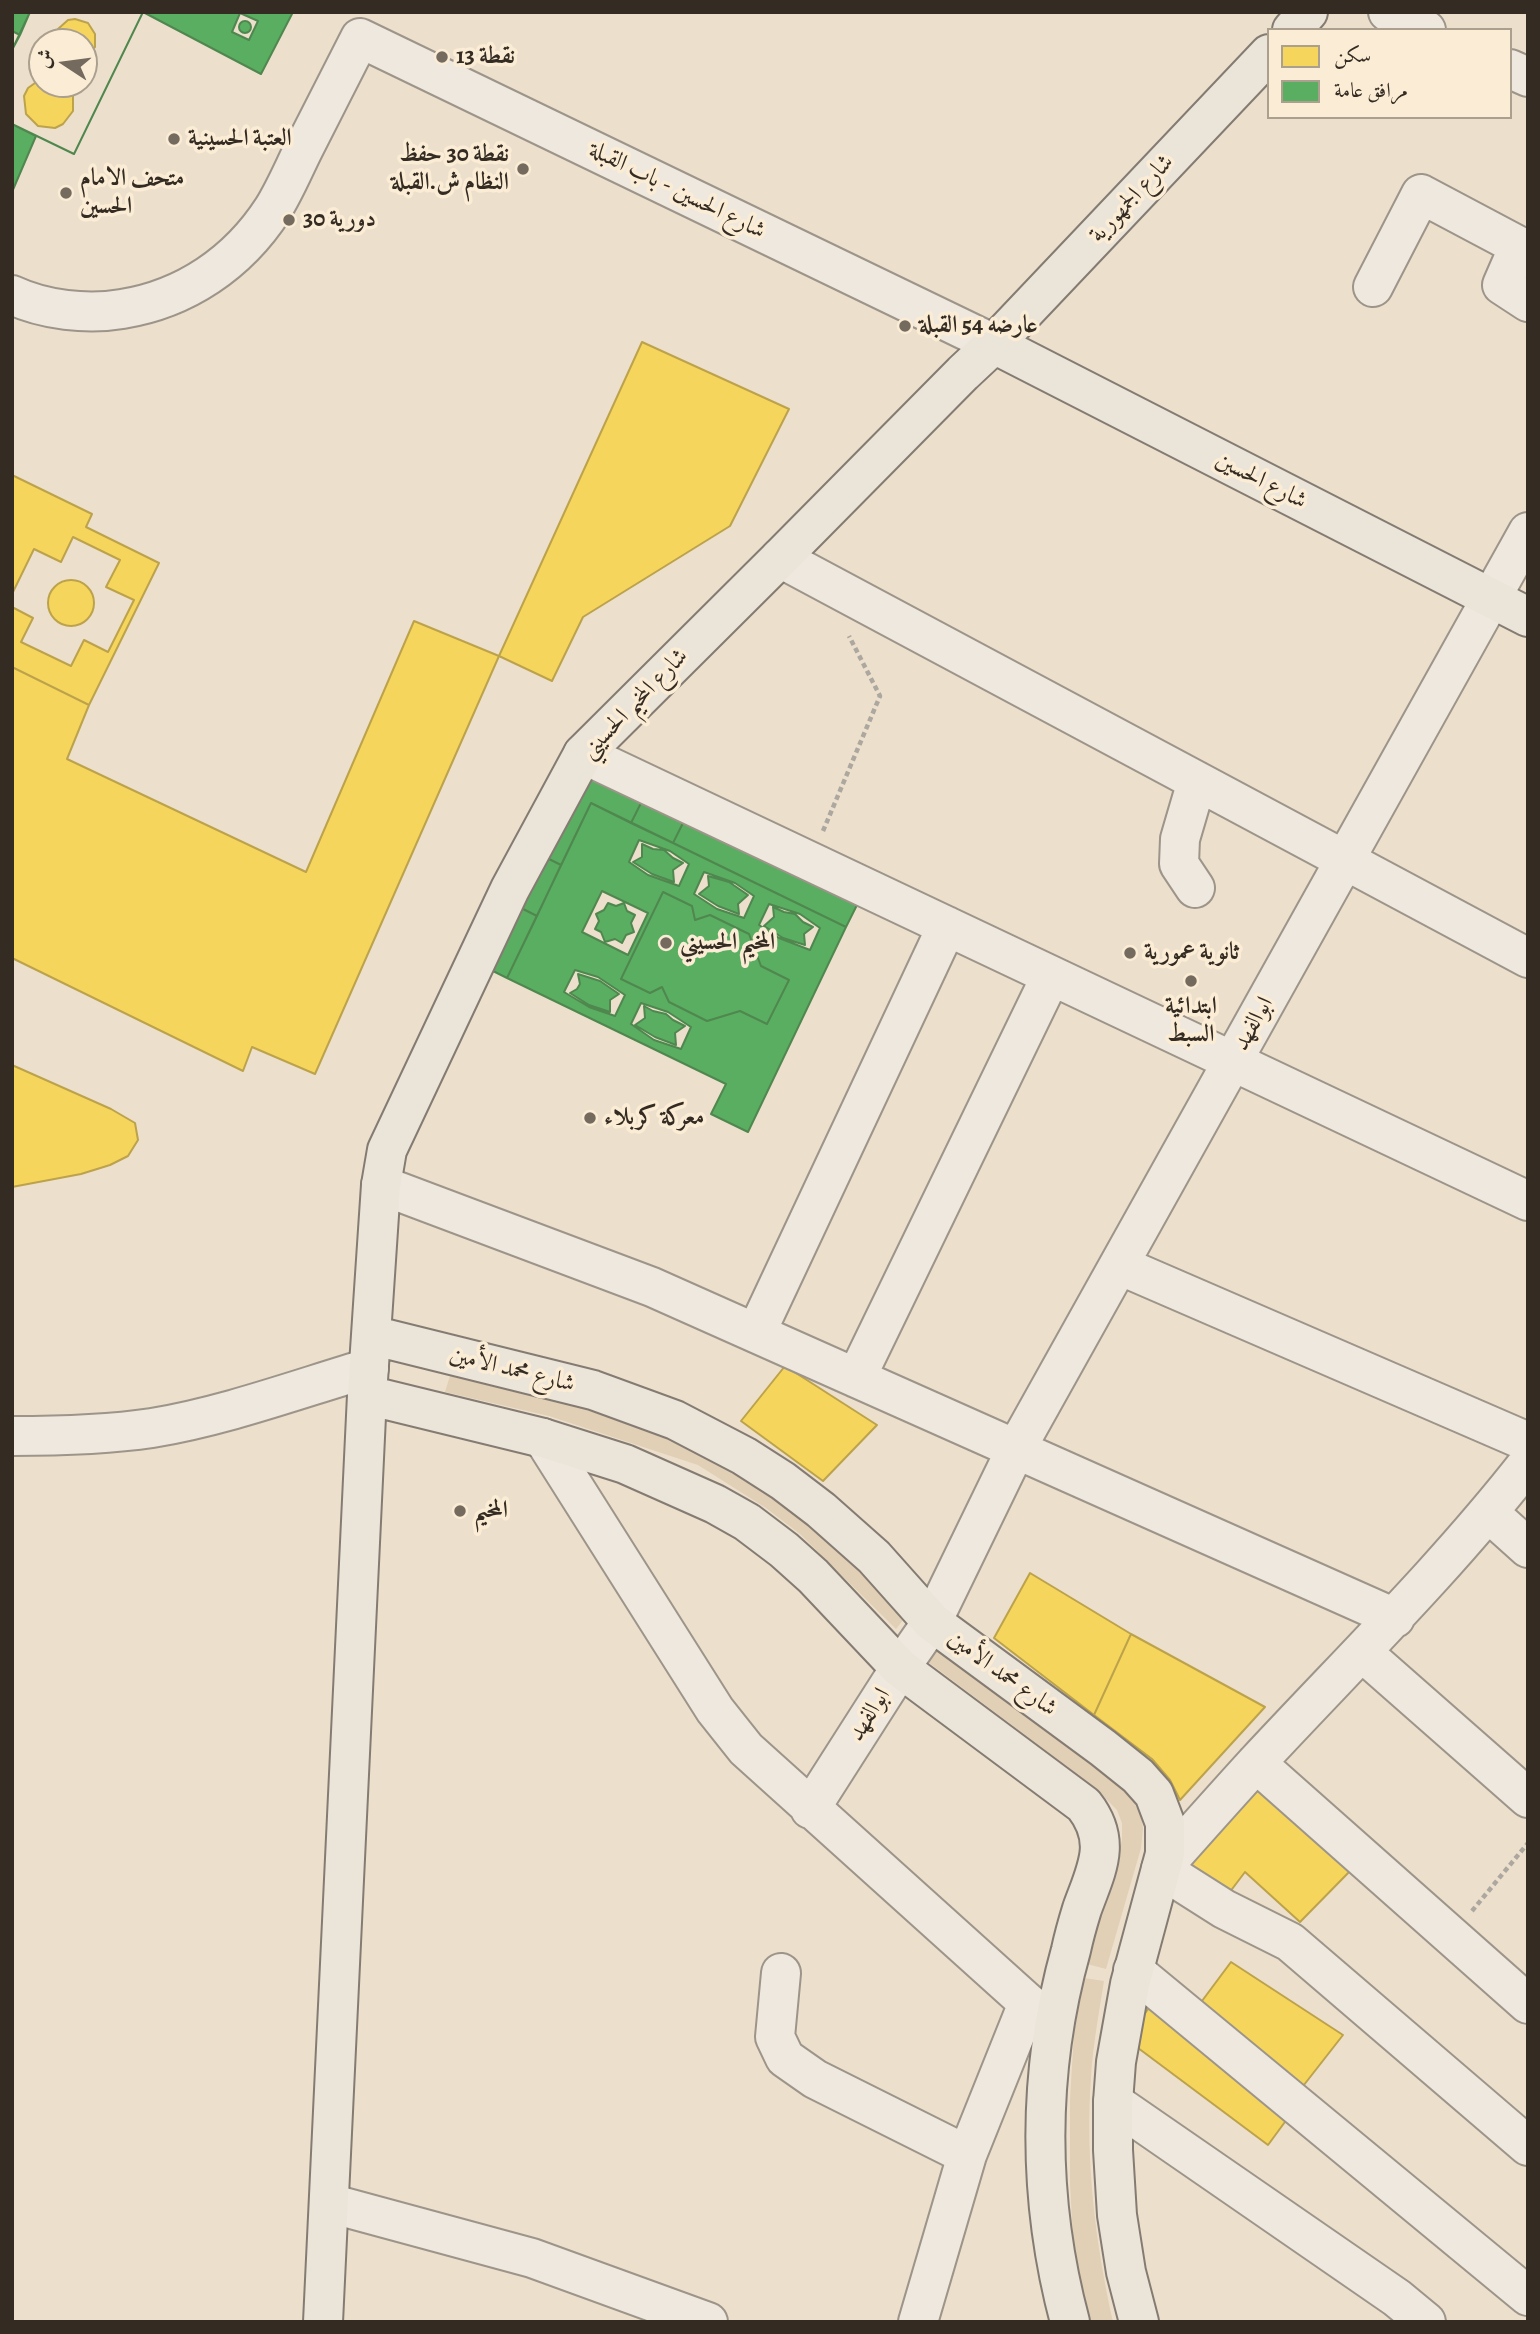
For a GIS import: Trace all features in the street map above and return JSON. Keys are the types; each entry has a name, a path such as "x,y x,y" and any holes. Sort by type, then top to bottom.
{"main road":[{"path":"1294,28 1308,12"},
{"name":"شارع الجمهورية","path":"994,344 1267,56"},
{"name":"شارع المخيم الحسيني","path":"323,2322 369,1366 381,1185 387,1150 510,889 583,754 994,344"},
{"name":"شارع الحسين","path":"994,344 1528,617"},
{"path":"369,1366 543,1438 625,1464 659,1478 747,1522 813,1576 900,1668 1084,1805 1100,1835 1100,1860 1064,1974 1041,2015 1047,2086 1045,2170 1056,2261 1070,2322"},
{"name":"شارع محمد الأمين","path":"369,1366 593,1390 651,1410 709,1437 783,1481 821,1510 874,1557 932,1622 1138,1776 1154,1794 1165,1823 1166,1854 1133,1970 1122,2021 1114,2102 1113,2150 1117,2215 1126,2272 1139,2322"}],"street":[{"path":"1388,12 1422,28"},
{"name":"شارع الحسين - باب القبلة","path":"12,295 41,305 91,312 112,311 163,299 219,269 251,239 273,209 360,38 994,344"},
{"path":"1512,70 1528,77"},
{"path":"1373,287 1422,194 1519,246 1502,285 1528,302"},
{"name":"ابوالفهد","path":"810,1809 932,1622 1016,1449 1528,532"},
{"path":"780,558 1528,958"},
{"path":"583,754 1528,1201"},
{"path":"1195,888 1179,864 1180,839 1197,780"},
{"path":"756,1333 947,926"},
{"path":"856,1378 1051,975"},
{"path":"381,1185 652,1287 1395,1618"},
{"path":"1119,1265 1528,1442"},
{"path":"12,1436 114,1433 154,1427 202,1417 369,1366"},
{"path":"543,1438 715,1710 746,1749 1041,2015 967,2155 918,2322"},
{"path":"1528,1463 1489,1513 1395,1618 1256,1763 1161,1869 1224,1909 1290,1942 1528,2146"},
{"path":"1489,1513 1528,1548"},
{"path":"1362,1652 1528,1798"},
{"path":"1256,1763 1528,2004"},
{"path":"1133,1970 1528,2295"},
{"path":"781,1973 775,2037 786,2058 815,2079 967,2155"},
{"path":"1114,2102 1400,2314"},
{"path":"329,2203 532,2258 708,2322"}],"path":[{"path":"810,861 880,696 844,626"},
{"path":"1452,1937 1528,1843"}],"shaded area":[{"path":"450,1376 589,1410 704,1449 811,1522 907,1615 896,1629 800,1534 766,1508 698,1465 549,1416 445,1392"},
{"path":"934,1644 1113,1779 1130,1796 1141,1815 1141,1848 1106,1969 1087,1964 1122,1840 1122,1823 1117,1810 1093,1786 924,1659"},
{"path":"1084,1978 1104,1981 1092,2065 1089,2138 1097,2231 1113,2322 1090,2322 1080,2291 1073,2240 1070,2100 1074,2033"}],"building: سكن":[{"path":"68,20 88,23 91,28 59,28"},
{"path":"28,88 28,98 73,98 73,111 63,124 55,128 38,126 26,114 24,96"},
{"path":"642,342 789,409 730,526 583,617 552,681 499,656"},
{"path":"12,475 92,514 86,527 159,563 89,705 12,667"},
{"path":"73,537 120,560 106,587 134,600 108,652 84,640 71,666 21,642 33,618 12,607 12,594 34,549 61,562"},
{"path":"71,580 87,587 94,603 87,619 71,626 55,619 48,603 55,587"},
{"path":"414,621 499,656 315,1074 252,1047 243,1071 12,958 12,667 89,705 67,759 306,872"},
{"path":"12,1065 111,1109 135,1123 138,1140 128,1156 81,1174 12,1187"},
{"path":"785,1366 877,1425 823,1481 741,1421"},
{"path":"1030,1573 1131,1634 1094,1715 994,1638"},
{"path":"1131,1634 1265,1707 1180,1800 1170,1780 1152,1759 1094,1715"},
{"path":"1257,1786 1353,1868 1300,1922 1245,1872 1226,1897 1188,1862"},
{"path":"1231,1962 1343,2035 1300,2090 1199,2005"},
{"path":"1157,1997 1293,2111 1268,2145 1126,2039"}],"building: مرافق عامة":[{"path":"12,12 30,12 20,35 12,31"},
{"path":"30,12 143,12 74,154 12,124 12,31 20,35"},
{"path":"30,12 143,12 74,154 12,124 12,50"},
{"path":"143,12 293,12 261,74"},
{"path":"240,13 258,21 249,40 232,32"},
{"path":"245,21 251,27 245,33 239,27"},
{"path":"12,31 20,35 12,50"},
{"path":"12,124 36,136 12,192"},
{"path":"597,770 646,793 631,823 591,803 561,865 537,853"},
{"path":"646,793 688,813 673,843 631,823"},
{"path":"591,803 846,927 748,1132 711,1114 726,1084 507,978","holes":["639,840 670,851 689,864 679,886 648,875 629,862","704,872 735,883 754,896 744,918 717,909 694,894","602,891 648,913 628,955 582,932","663,892 692,906 695,920 710,915 749,934 761,966 789,980 767,1024 740,1011 707,1021 669,1002 662,987 650,993 621,979","769,904 800,914 820,928 810,950 779,938 759,925","575,970 598,977 625,995 615,1016 589,1007 564,992","641,1003 668,1012 691,1027 681,1049 654,1040 631,1024"]},
{"path":"688,813 861,897 846,927 673,843"},
{"path":"642,844 664,850 683,863 673,870 674,882 652,874 633,862 642,857"},
{"path":"537,853 561,865 537,916 513,904"},
{"path":"708,876 729,882 748,895 738,904 739,914 718,906 699,894 709,886"},
{"path":"663,892 692,906 695,920 710,915 749,934 761,966 789,980 767,1024 740,1011 707,1021 669,1002 662,987 650,993 621,979"},
{"path":"608,903 616,906 624,903 627,911 635,915 631,923 634,932 626,935 622,943 615,939 605,942 601,932 595,929 599,921 596,914 604,910"},
{"path":"513,904 537,916 507,978 491,970"},
{"path":"773,907 795,914 813,927 804,934 805,945 783,938 764,926 774,917"},
{"path":"578,974 600,981 619,994 610,1000 610,1012 589,1005 570,993 580,984"},
{"path":"644,1006 666,1014 685,1026 675,1033 676,1045 635,1025 645,1018"}],"place":[{"name":"نقطة 13","path":"442,57"},
{"name":"العتبة الحسينية","path":"174,139"},
{"name":"نقطة 30 حفظ النظام ش.القبلة","path":"523,169"},
{"name":"متحف الامام الحسين","path":"66,193"},
{"name":"دورية 30","path":"289,220"},
{"name":"عارضه 54 القبلة","path":"905,326"},
{"name":"المخيم الحسيني","path":"666,943"},
{"name":"ثانوية عمورية","path":"1130,953"},
{"name":"ابتدائية السبط","path":"1191,981"},
{"name":"معركة كربلاء","path":"590,1118"},
{"name":"المخيم","path":"460,1511"}]}
